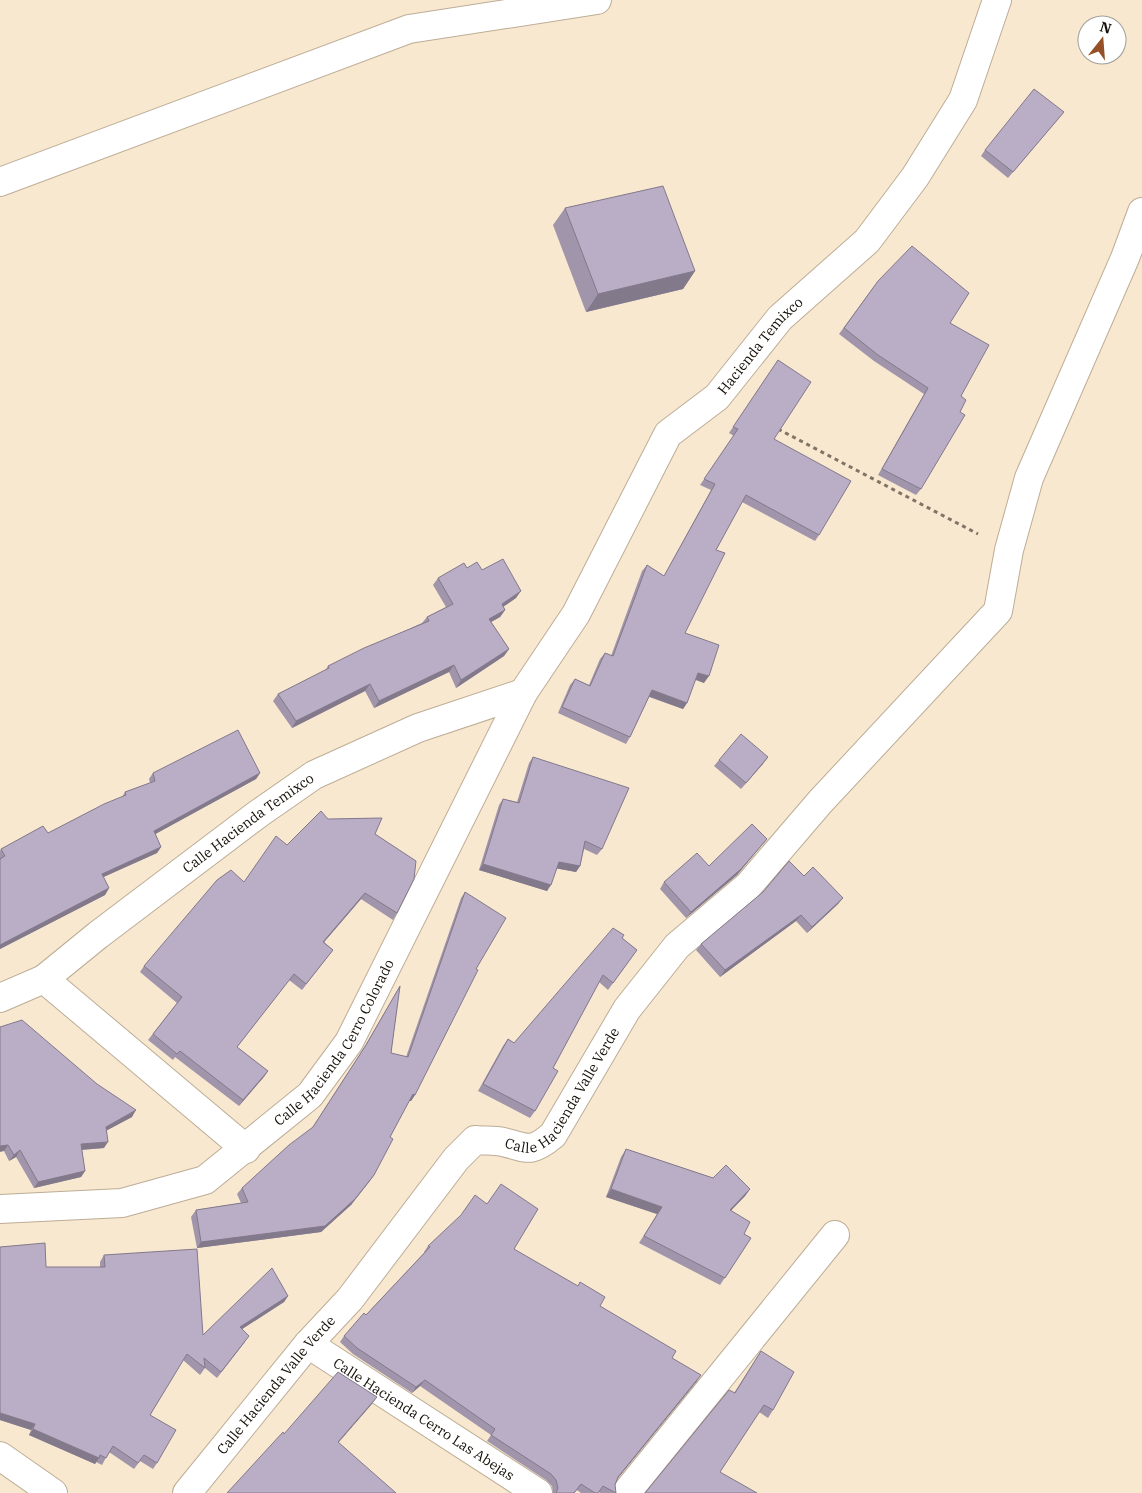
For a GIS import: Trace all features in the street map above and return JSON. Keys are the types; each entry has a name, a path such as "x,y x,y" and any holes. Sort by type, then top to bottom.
{"street":[{"path":"0,182 409,29 597,0"},
{"name":"Hacienda Temixco","path":"523,693 576,614 668,434 717,397 780,318 867,241 915,177 963,100 997,0"},
{"path":"1009,550 1029,478 1125,258 1142,212"},
{"name":"Calle Hacienda Valle Verde","path":"187,1493 308,1344 350,1299 456,1159 475,1140 502,1142 528,1150 540,1145 553,1135 632,1002 677,946 748,886 820,802 998,611 1009,550"},
{"name":"Calle Hacienda Temixco","path":"0,998 44,979 98,935 258,814 314,775 418,728 523,693"},
{"name":"Calle Hacienda Cerro Colorado","path":"0,1209 122,1203 205,1180 246,1149 310,1095 349,1042 523,693"},
{"path":"44,979 246,1149"},
{"path":"626,1493 835,1235"},
{"name":"Calle Hacienda Cerro Las Abejas","path":"308,1344 538,1493"},
{"path":"0,1456 53,1493"}],"path":[{"path":"770,425 1009,550"}],"building":[{"path":"1034,89 1064,112 1013,172 985,150"},
{"path":"663,186 695,271 598,294 565,208"},
{"path":"912,246 969,293 950,323 989,345 961,396 966,400 960,412 965,415 921,489 882,469 928,388 878,355 844,328 878,281"},
{"path":"778,360 811,382 774,439 851,481 819,535 746,495 716,550 725,553 685,633 719,645 709,676 698,673 687,703 652,690 630,737 562,707 575,679 590,686 605,653 613,656 647,565 664,576 715,484 704,479 738,429 733,427"},
{"path":"503,559 521,591 502,604 505,610 489,619 509,649 461,680 454,665 379,701 370,684 296,721 278,694 364,648 429,621 427,617 453,604 438,578 464,563 467,568 477,562 482,570"},
{"path":"238,730 260,773 154,831 161,847 102,874 109,888 0,945 0,859 5,856 1,849 43,826 48,833 104,804 126,795 125,792 155,781 153,773"},
{"path":"741,734 768,757 746,783 719,760"},
{"path":"533,757 629,788 602,849 585,841 580,866 559,862 551,885 483,864 503,799 519,803"},
{"path":"321,811 328,819 382,818 375,834 416,861 414,879 397,913 365,893 323,942 333,950 306,984 294,974 237,1047 268,1071 243,1100 180,1051 177,1054 153,1034 182,997 144,966 217,880 231,870 244,882 276,836 287,845"},
{"path":"752,824 767,839 741,869 691,912 664,882 697,853 709,866"},
{"path":"789,861 804,876 813,867 843,898 812,927 801,915 725,970 701,944 763,892"},
{"path":"465,892 506,918 476,969 478,970 415,1095 413,1094 390,1137 393,1139 374,1175 355,1199 325,1226 201,1242 196,1210 248,1202 242,1188 289,1145 313,1127 366,1045 400,986 391,1053 408,1057"},
{"path":"613,928 624,935 622,938 637,950 613,983 603,975 553,1068 558,1071 535,1111 483,1084 508,1039 514,1043"},
{"path":"22,1020 97,1084 136,1110 106,1127 108,1142 81,1144 85,1171 38,1182 20,1150 14,1155 8,1145 0,1146 0,1027"},
{"path":"626,1149 713,1178 726,1165 750,1189 730,1210 750,1222 744,1234 751,1238 725,1278 644,1236 662,1207 611,1189"},
{"path":"501,1184 538,1209 514,1249 578,1286 580,1282 605,1297 600,1306 676,1351 672,1358 701,1375 618,1477 615,1485 616,1493 603,1486 598,1493 595,1493 581,1484 574,1493 556,1493 558,1488 556,1480 551,1474 491,1435 495,1429 425,1380 416,1387 357,1348 344,1336 364,1313 366,1315 430,1247 428,1246 461,1215 475,1195 487,1204"},
{"path":"45,1243 46,1267 105,1267 104,1255 197,1249 203,1335 272,1268 288,1296 240,1327 249,1336 221,1372 204,1358 205,1368 187,1354 150,1415 176,1430 157,1463 144,1455 138,1463 113,1446 106,1458 100,1455 99,1458 33,1429 35,1424 0,1413 0,1247"},
{"path":"761,1351 794,1372 773,1410 764,1405 720,1472 757,1493 645,1493 729,1390 735,1393"},
{"path":"338,1372 377,1397 338,1442 396,1493 227,1493 283,1432 284,1434"}]}
